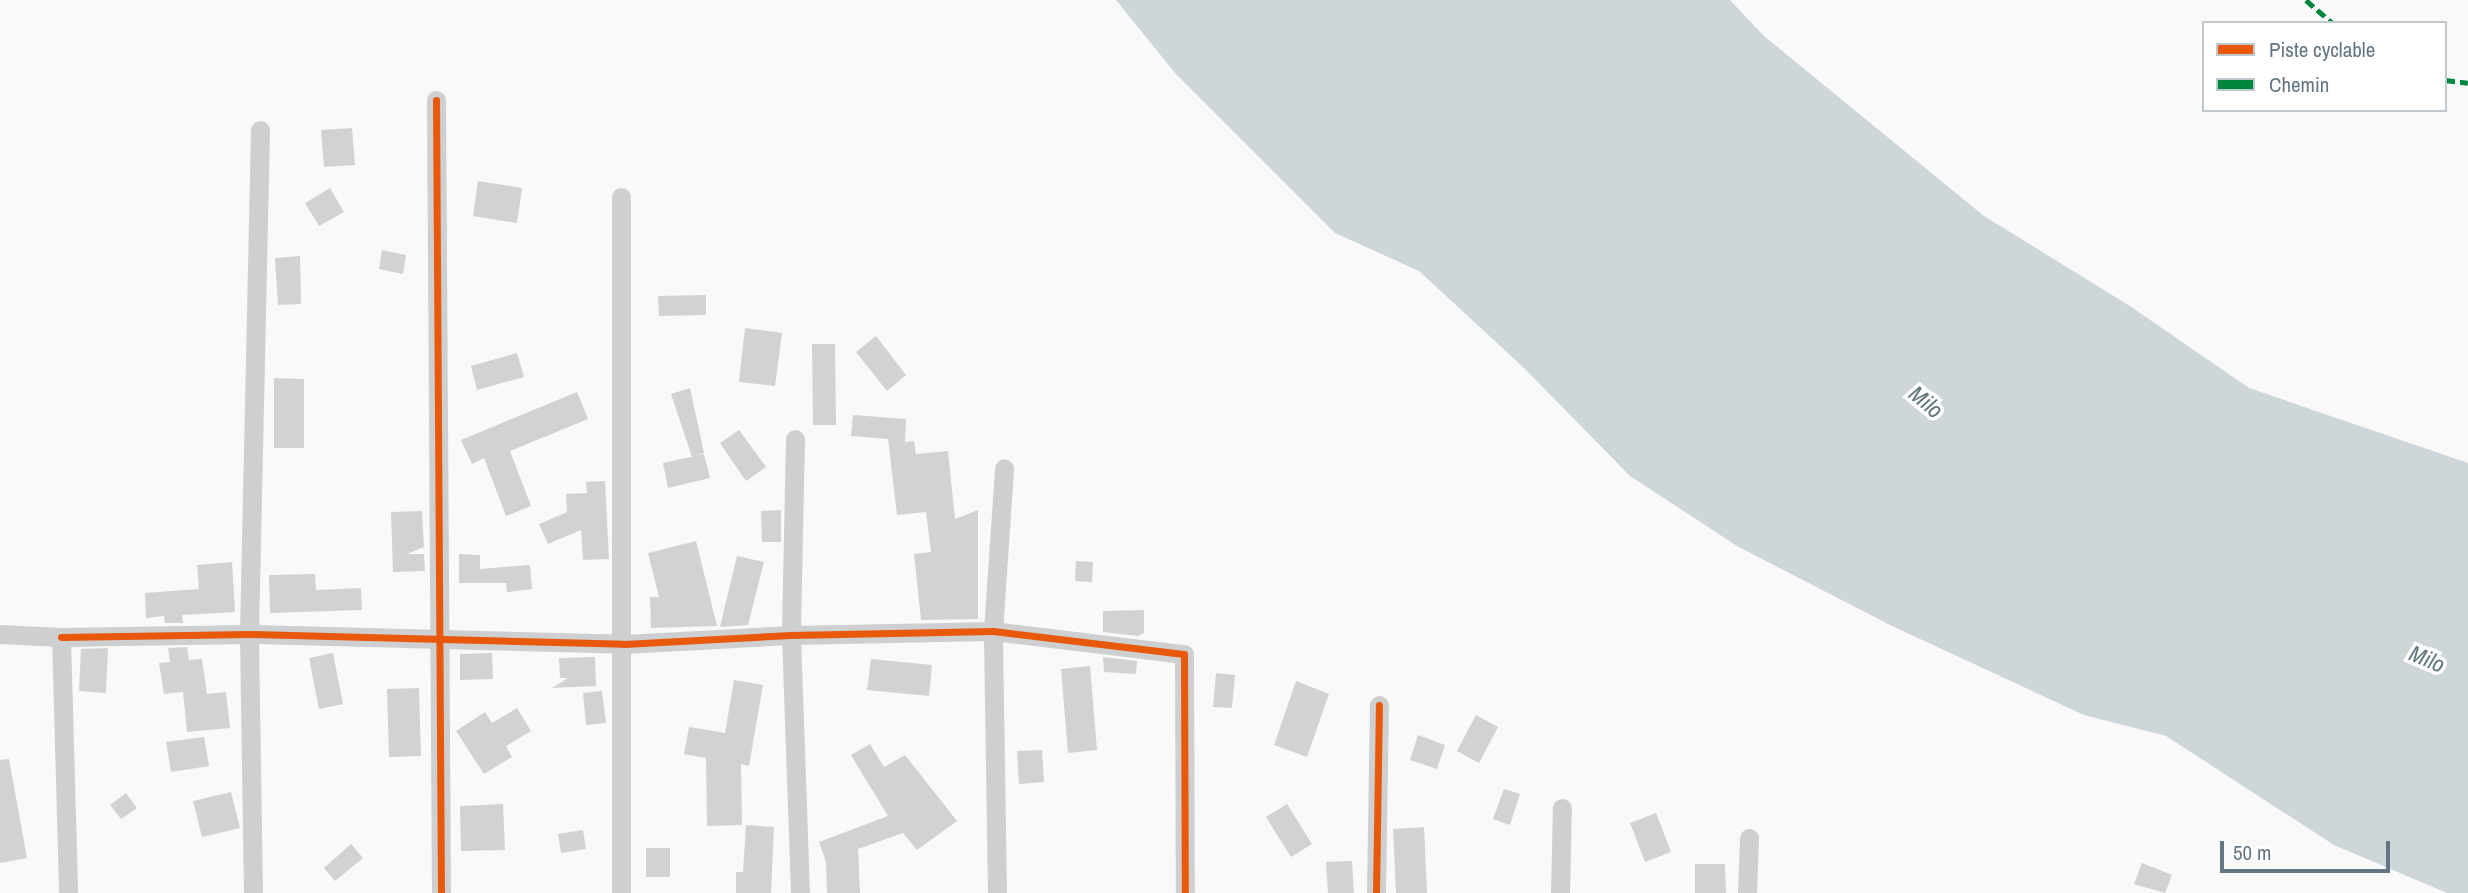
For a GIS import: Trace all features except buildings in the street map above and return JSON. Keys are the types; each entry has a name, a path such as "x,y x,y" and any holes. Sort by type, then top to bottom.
{"street":[{"path":"436,100 442,637 441,893"},
{"path":"253,893 249,634 260,130"},
{"path":"621,197 624,644 621,893"},
{"path":"795,439 791,635 800,893"},
{"path":"997,893 993,632 1004,468"},
{"path":"0,634 61,637 249,634 442,637 624,644 791,635 993,632 1184,654 1185,893"},
{"path":"61,637 68,893"},
{"path":"1377,893 1379,705"},
{"path":"1560,893 1562,808"},
{"path":"1747,893 1749,838"}],"water":[{"name":"Milo","path":"1116,0 1730,0 1764,36 1984,216 2130,306 2249,388 2468,463 2468,893 2447,893 2334,845 2166,736 2084,715 1892,626 1737,546 1630,476 1523,367 1419,271 1335,233 1175,73"}],"marked path":[{"path":"2306,0 2330,21"},
{"path":"2447,80 2468,83"}],"cycle path":[{"path":"436,100 441,893"},
{"path":"61,637 249,634 624,644 791,635 993,631 1184,654 1185,893"},
{"path":"1376,893 1379,705"}]}
